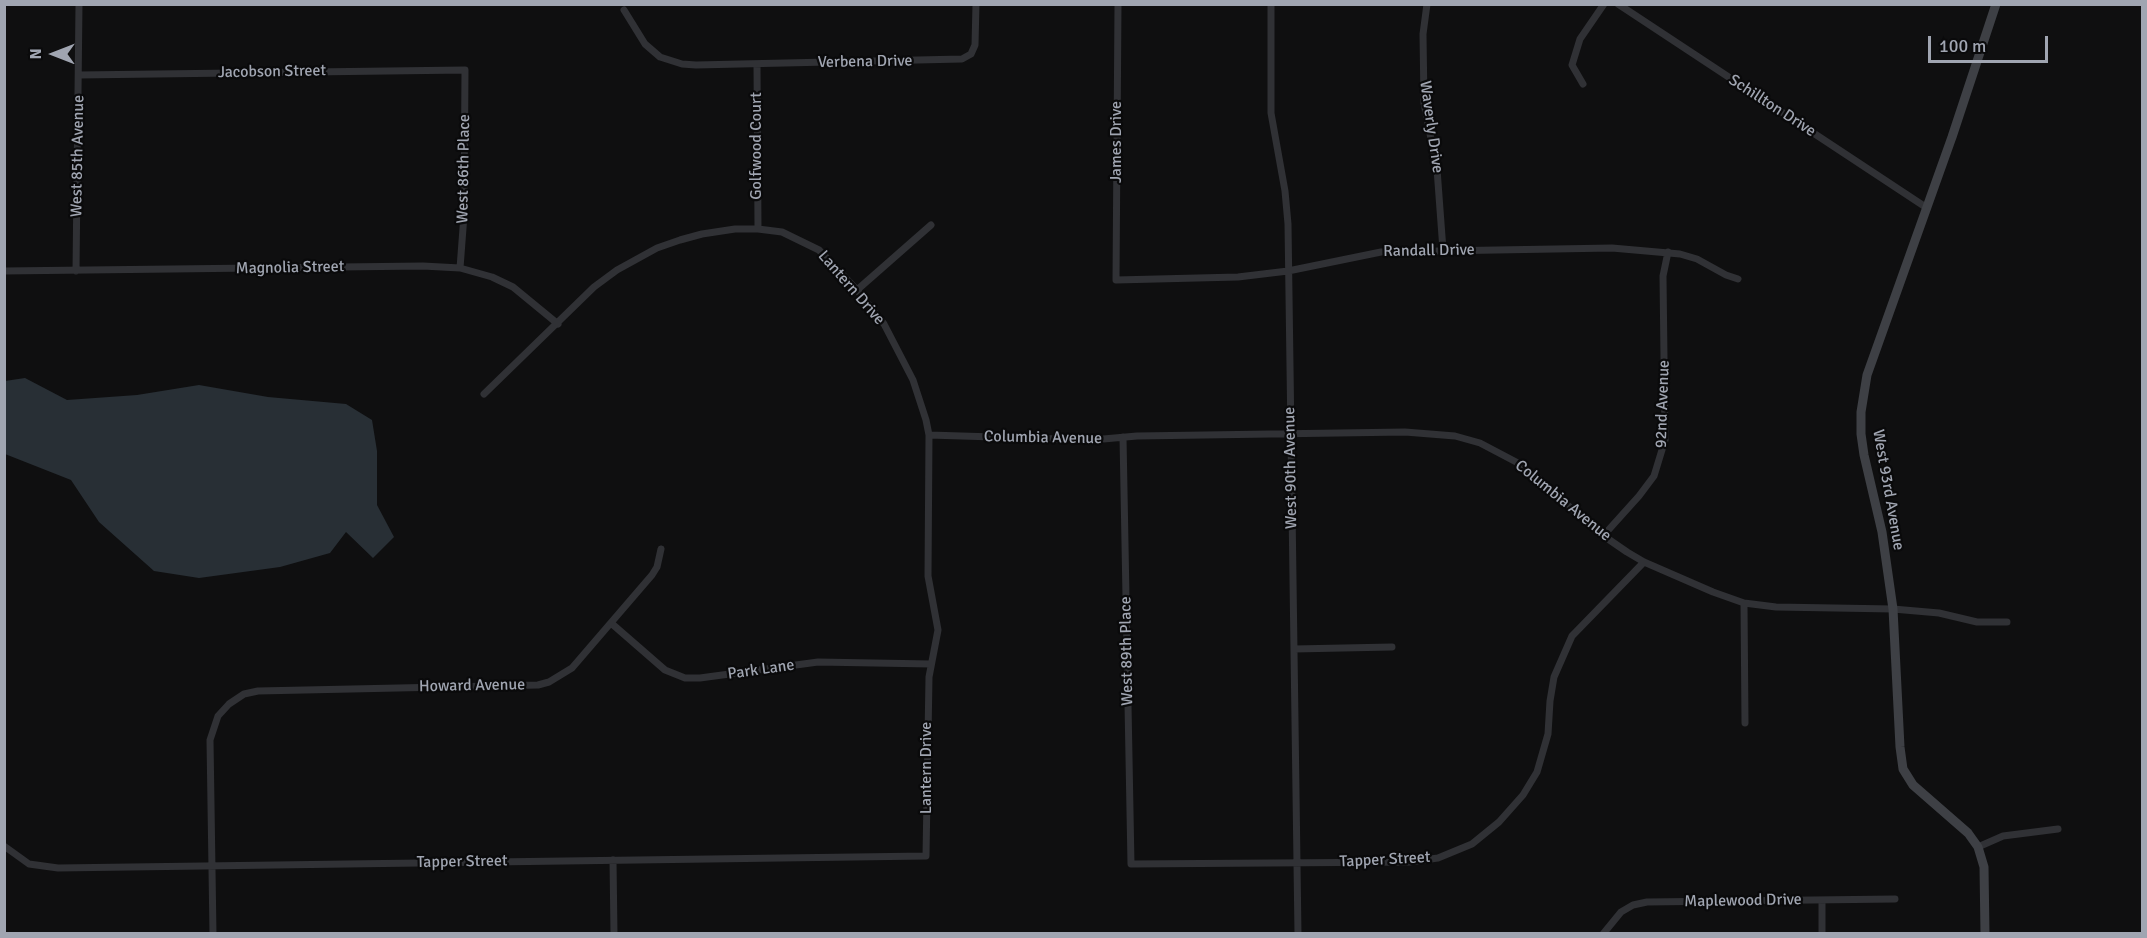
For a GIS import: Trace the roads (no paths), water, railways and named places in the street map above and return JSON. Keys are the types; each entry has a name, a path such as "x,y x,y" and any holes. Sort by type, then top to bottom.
{"street":[{"name":"West 85th Avenue","path":"76,271 79,4"},
{"name":"Verbena Drive","path":"624,10 645,44 667,60 689,65 757,64 957,60 971,54 975,45 976,4"},
{"name":"James Drive","path":"1116,280 1118,4"},
{"name":"West 90th Avenue","path":"1271,4 1271,113 1286,201 1298,933"},
{"name":"Waverly Drive","path":"1427,4 1423,34 1424,102 1437,169 1443,250"},
{"path":"1583,84 1572,65 1580,39 1604,4"},
{"name":"Schillton Drive","path":"1618,4 1927,208"},
{"name":"West 93rd Avenue","path":"1985,933 1984,867 1978,847 1968,833 1913,785 1904,769 1899,747 1893,609 1882,532 1864,455 1861,412 1867,375 1978,63 1996,4"},
{"name":"Golfwood Court","path":"757,64 758,229"},
{"name":"Jacobson Street","path":"79,75 465,70"},
{"name":"West 86th Place","path":"460,268 464,215 465,70"},
{"path":"856,290 931,225"},
{"name":"Lantern Drive","path":"484,394 603,279 657,248 702,234 735,229 758,229 782,232 819,250 884,324 921,399 929,435 928,576 938,630 931,664 927,724 927,856"},
{"name":"Randall Drive","path":"1116,280 1229,278 1288,271 1374,253 1612,248 1668,252 1696,259 1738,279"},
{"name":"92nd Avenue","path":"1603,536 1640,496 1654,476 1665,440 1664,276 1668,252"},
{"name":"Magnolia Street","path":"4,271 423,266 460,268 492,277 513,287 558,324"},
{"name":"Columbia Avenue","path":"929,435 1092,440 1123,437 1419,432 1473,441 1491,448 1530,471 1603,536 1644,562 1743,603 1776,607 1893,609 1939,613 1977,622 2007,622"},
{"name":"West 89th Place","path":"1123,437 1131,864"},
{"name":"Howard Avenue","path":"212,865 210,740 214,724 223,709 244,694 258,691 544,684 568,671 611,623 657,567 661,549"},
{"name":"Tapper Street","path":"1131,864 1409,862 1459,851 1485,835 1500,822 1523,795 1540,765 1548,734 1554,677 1572,636 1644,562"},
{"path":"1743,603 1745,723"},
{"name":"Park Lane","path":"611,623 664,669 678,677 685,678 818,662 931,664"},
{"path":"1294,649 1392,647"},
{"path":"1978,847 2003,836 2058,829"},
{"name":"Tapper Street","path":"4,846 29,864 50,868 927,856"},
{"path":"613,860 614,933"},
{"path":"212,865 213,933"},
{"name":"Maplewood Drive","path":"1603,933 1621,912 1633,905 1647,902 1895,899"},
{"path":"1822,900 1822,933"}]}
